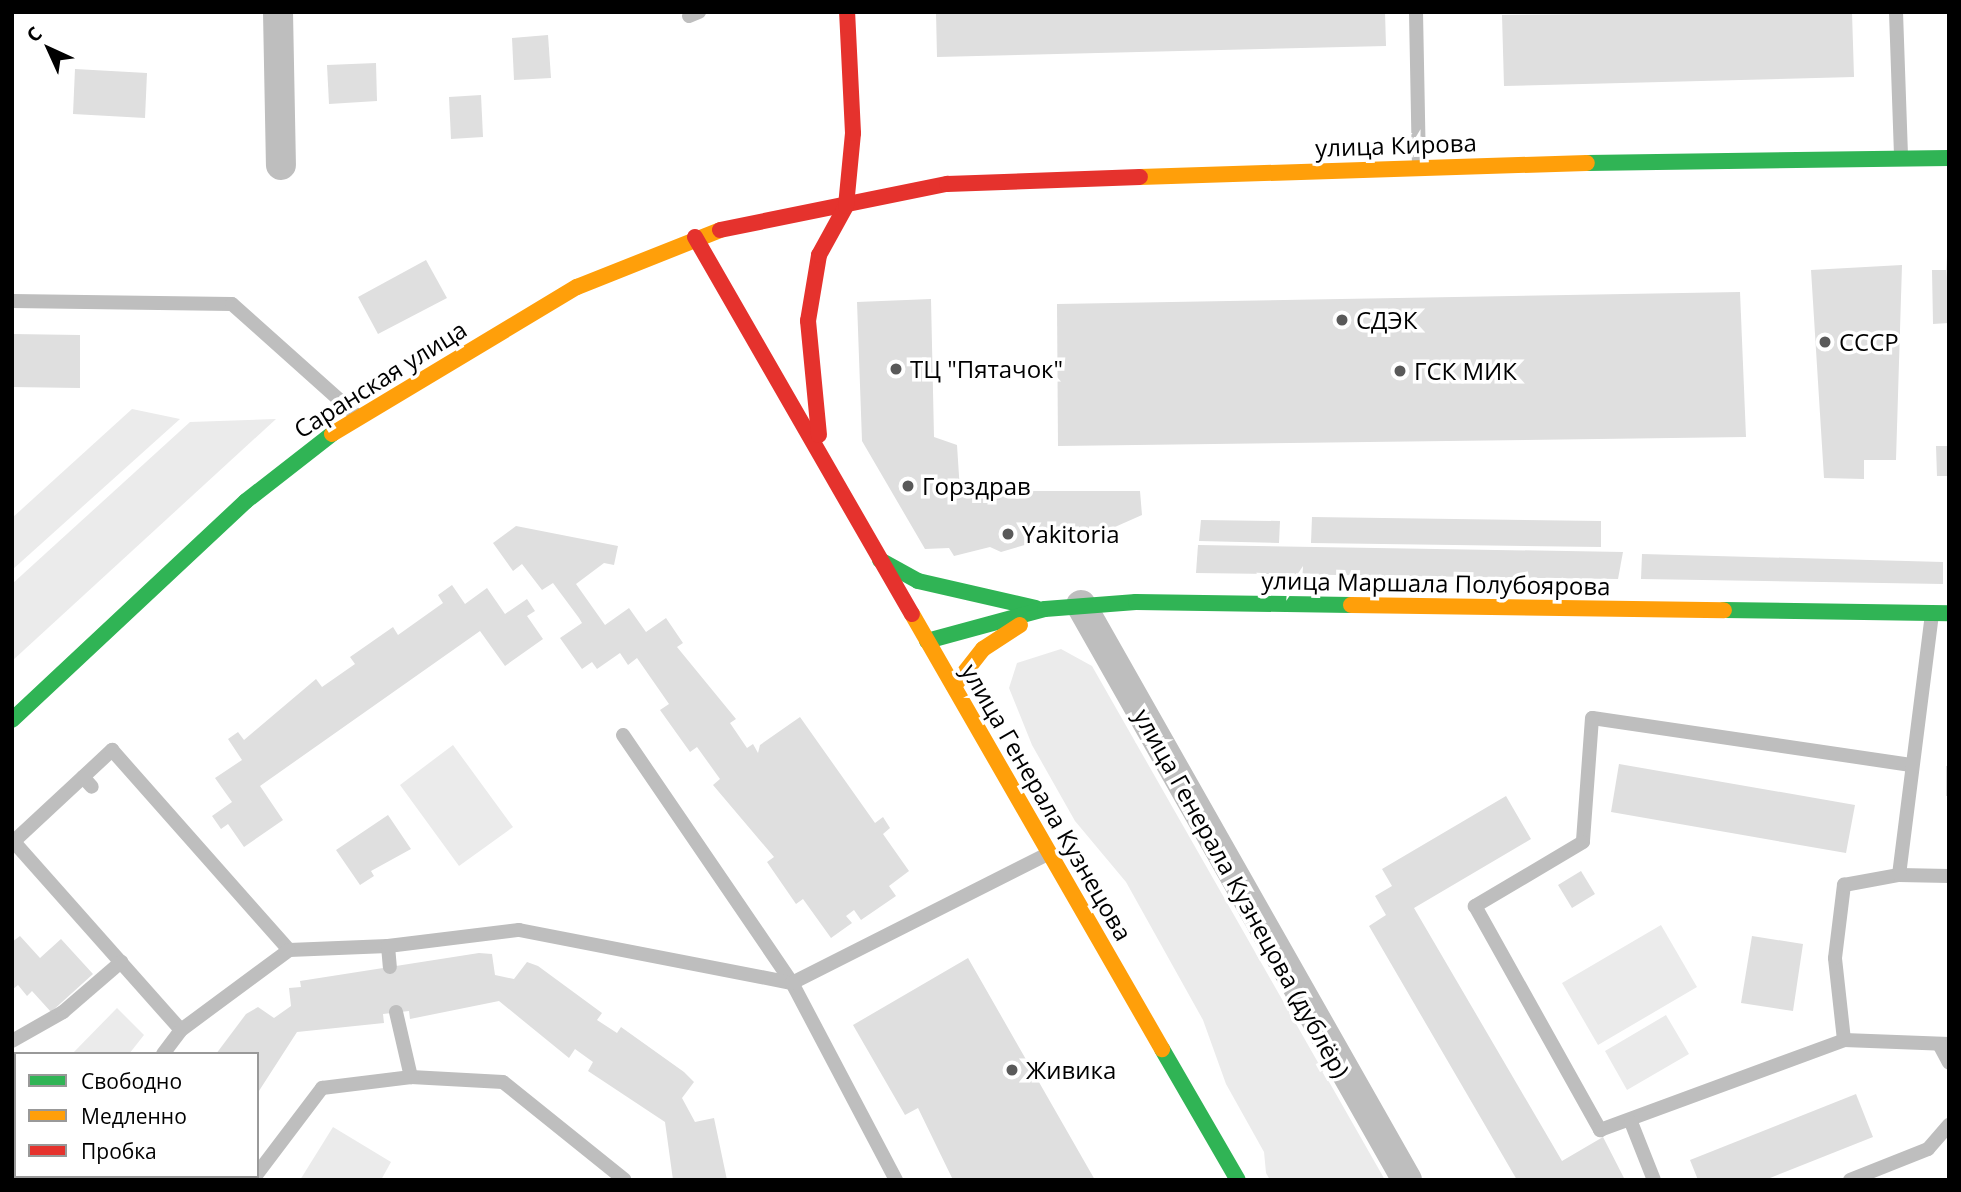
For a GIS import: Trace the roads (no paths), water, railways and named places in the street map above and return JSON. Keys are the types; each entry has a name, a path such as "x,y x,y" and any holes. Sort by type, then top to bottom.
{"main road":[{"path":"846,205 853,132 847,12"},
{"name":"улица Кирова","path":"846,205 947,184 1419,166 1949,158"},
{"name":"Саранская улица","path":"12,720 246,501 357,415 577,287 695,237 846,205"},
{"name":"улица Генерала Кузнецова","path":"820,445 808,321 819,255 846,205"},
{"name":"улица Генерала Кузнецова","path":"695,237 820,445 880,560 1238,1180"},
{"path":"880,560 918,581 1045,610"},
{"name":"улица Маршала Полубоярова","path":"927,641 1045,610 1081,605 1941,613"},
{"path":"954,687 984,649 1045,610"}],"street":[{"path":"278,12 281,165"},
{"name":"улица Генерала Кузнецова (дублёр)","path":"1081,605 1407,1180"}],"lane":[{"path":"1416,12 1419,166"},
{"path":"1896,12 1901,159"},
{"path":"12,301 232,304 357,415"},
{"path":"1899,875 1911,765 1941,613"},
{"path":"1911,765 1592,718 1583,842 1475,906 1600,1130 1630,1122 1844,1040 1944,1044 1949,1063"},
{"path":"623,735 792,983 896,1180"},
{"path":"181,1030 13,842 48,819 88,782 112,750 289,950"},
{"path":"164,1052 181,1030 289,950 388,946 519,930 792,983 1050,852"},
{"path":"1844,1040 1835,958 1844,885 1899,875 1949,876"},
{"path":"388,946 390,967"},
{"path":"12,1041 63,1012 121,962"},
{"path":"396,1012 411,1077"},
{"path":"259,1171 322,1088 411,1077 503,1082 625,1180"},
{"path":"1630,1122 1654,1180"},
{"path":"1850,1180 1928,1149 1949,1125"}],"place":[{"name":"СДЭК","path":"1342,320"},
{"name":"СССР","path":"1825,342"},
{"name":"ТЦ \"Пятачок\"","path":"896,369"},
{"name":"ГСК МИК","path":"1400,371"},
{"name":"Горздрав","path":"908,486"},
{"name":"Yakitoria","path":"1008,534"},
{"name":"Живика","path":"1012,1070"}]}
